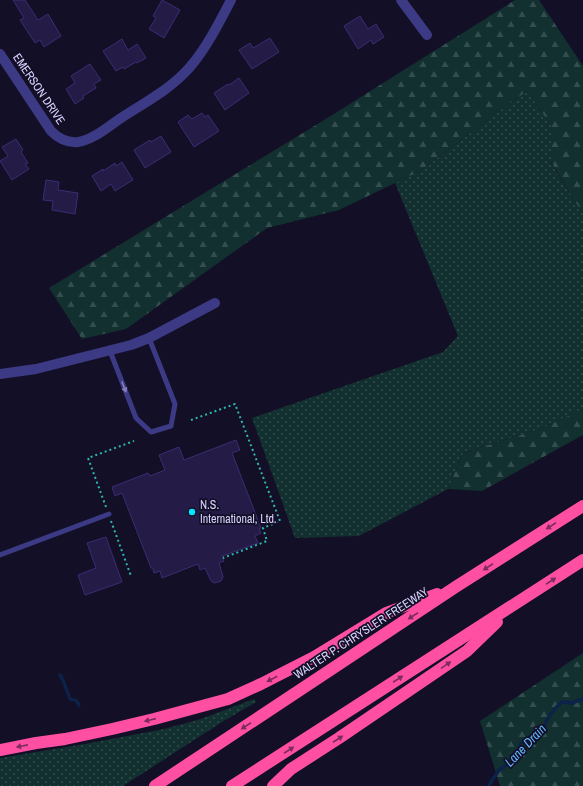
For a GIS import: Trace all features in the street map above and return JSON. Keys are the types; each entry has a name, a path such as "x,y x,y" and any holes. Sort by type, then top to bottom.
{"highway":[{"name":"WALTER P. CHRYSLER FREEWAY","path":"155,786 457,586 583,506"},
{"path":"232,786 583,560"},
{"path":"0,750 112,729 160,718 228,699 314,657 386,613 457,586"},
{"path":"273,786 291,769 467,651 518,602"}],"street":[{"name":"EMERSON DRIVE","path":"0,54 51,131 57,137 71,142 78,142 86,140 122,118 182,76 198,57 231,0"},
{"path":"401,0 427,35"},
{"path":"1,374 36,369 131,345 149,338 215,302"}],"lane":[{"path":"110,351 136,418 151,432 171,426 175,404 149,338"},
{"path":"0,555 108,514"}],"path":[{"path":"191,420 235,404 280,522 263,528 267,541 223,558"},
{"path":"131,576 88,458 134,441"}],"green space":[{"path":"515,0 539,0 583,66 583,214 551,162 551,125 527,91 420,171 339,210 267,228 126,329 82,339 49,288 329,117"},
{"path":"527,91 551,125 551,163 583,214 583,409 540,429 463,453 448,489 359,536 295,538 252,418 443,352 458,336 395,183 420,171"},
{"path":"583,409 583,435 482,491 448,489 463,453 540,429"},
{"path":"583,653 583,786 500,786 480,721"},
{"path":"254,699 256,702 222,722 123,786 0,786 0,758 164,729 201,719"}],"building":[{"path":"13,0 25,0 38,20 48,14 61,36 44,47 40,40 35,43 20,20 24,18"},
{"path":"162,0 180,10 164,38 149,29 156,18 153,16"},
{"path":"360,16 368,29 376,24 384,37 373,44 371,40 358,49 344,26"},
{"path":"270,38 279,52 252,69 239,50 250,43 253,48"},
{"path":"122,39 128,50 137,44 146,58 124,69 123,67 116,71 103,51"},
{"path":"90,64 101,80 94,84 96,88 83,96 84,98 75,104 66,89 75,83 71,76"},
{"path":"239,78 249,93 225,110 214,93"},
{"path":"202,113 205,117 208,115 219,131 194,147 178,122 188,115 192,119"},
{"path":"161,136 171,152 145,168 134,150 150,140 151,142"},
{"path":"16,139 23,150 21,152 28,163 25,164 29,169 12,180 0,161 8,156 2,147"},
{"path":"122,162 133,180 115,191 111,184 101,191 92,176 115,163 116,166"},
{"path":"46,180 59,182 58,190 78,193 75,214 52,210 53,201 43,200"},
{"name":"N.S. International, Ltd.","path":"236,440 240,450 232,453 261,528 259,529 261,533 255,536 258,543 222,556 224,561 219,563 223,577 221,581 214,583 211,581 205,568 200,570 198,564 162,578 160,571 154,573 153,568 151,568 122,493 115,496 112,487 148,473 150,476 165,470 159,455 179,447 184,460"},
{"path":"106,537 122,582 85,595 78,575 96,568 87,543"}],"waterway":[{"path":"60,675 70,699 76,701 79,705"},
{"name":"Lane Drain","path":"489,786 499,770 509,763 516,754 521,744 543,729 550,714 558,705 562,702 571,703 583,699"}],"place":[{"name":"N.S. International, Ltd.","path":"192,512"}]}
